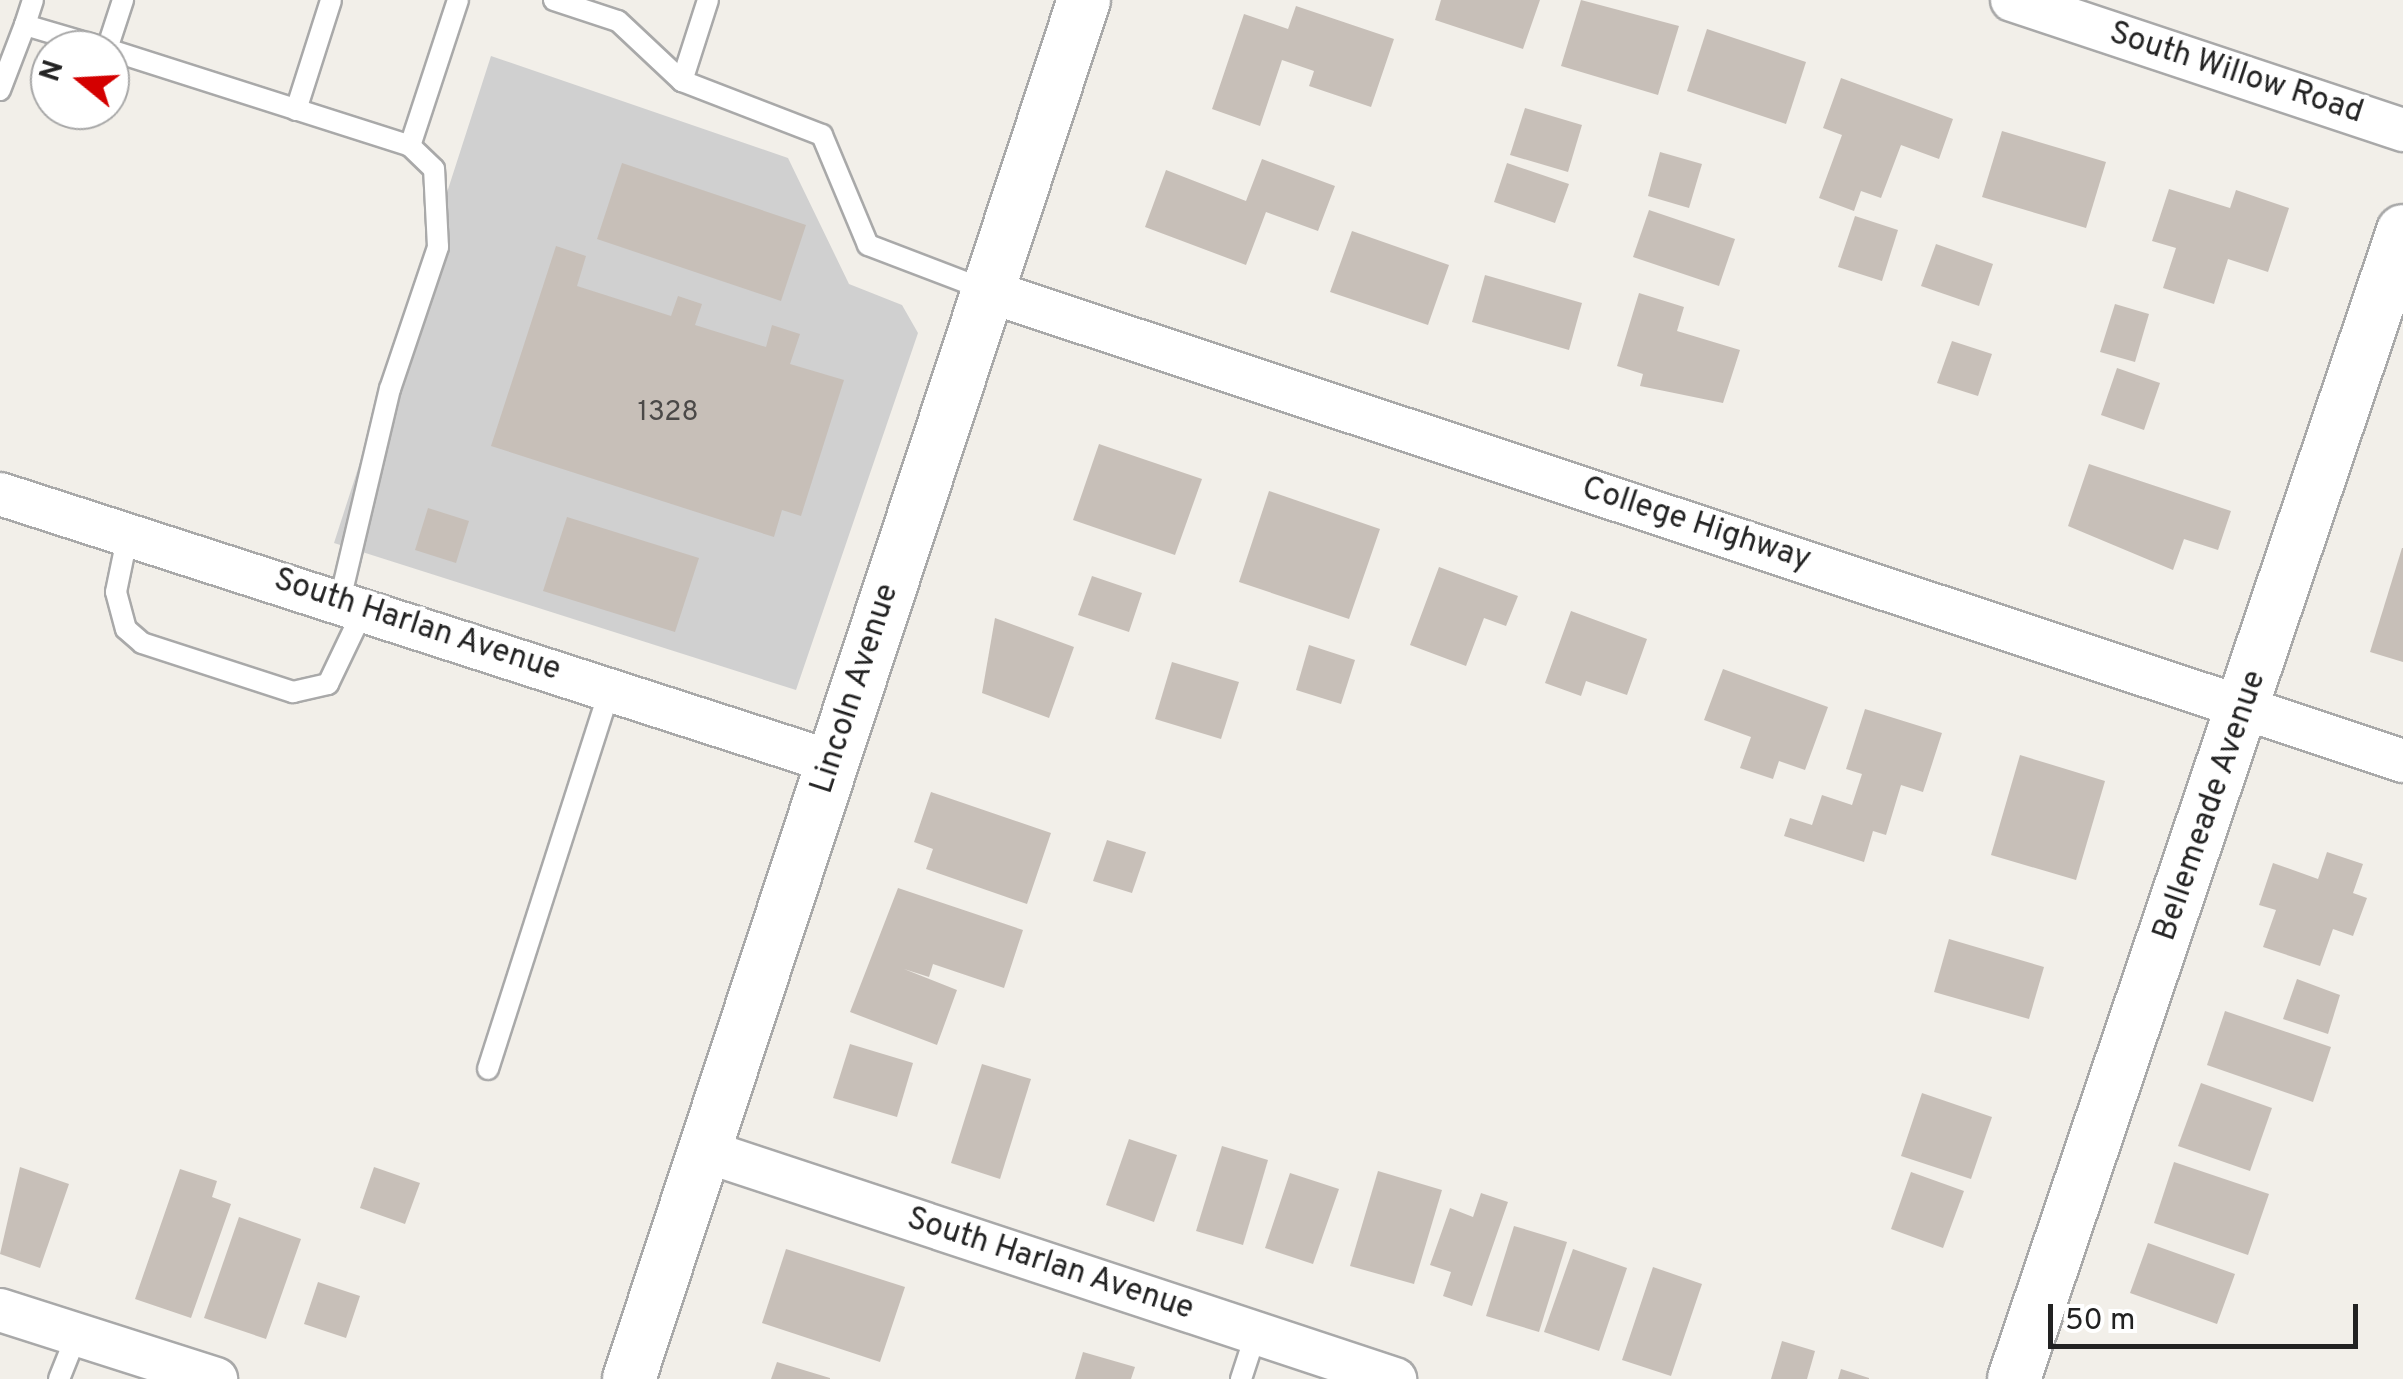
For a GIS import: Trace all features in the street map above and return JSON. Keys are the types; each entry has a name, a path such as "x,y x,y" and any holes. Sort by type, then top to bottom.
{"street":[{"name":"Lincoln Avenue","path":"629,1379 1084,0"},
{"name":"South Willow Road","path":"2012,0 2403,130"},
{"name":"Bellemeade Avenue","path":"2014,1379 2245,708 2403,231"},
{"name":"College Highway","path":"988,290 2403,761"},
{"name":"South Harlan Avenue","path":"0,494 352,604 832,762"},
{"name":"South Harlan Avenue","path":"704,1151 1256,1333 1307,1365 1395,1379"},
{"path":"0,1310 216,1379"}],"lane":[{"path":"0,90 33,0"},
{"path":"115,30 123,0"},
{"path":"296,110 331,0"},
{"path":"410,146 458,0"},
{"path":"554,0 618,21 682,81 822,135 868,246 988,290"},
{"path":"682,81 708,0"},
{"path":"25,25 42,30"},
{"path":"128,534 116,592 126,629 142,642 293,692 328,684 352,604 390,389 438,247 434,169 410,146 130,57"},
{"path":"488,1068 610,688"},
{"path":"1241,1379 1256,1333"},
{"path":"59,1379 77,1334"}],"shaded area":[{"path":"491,56 788,158 849,284 902,305 918,333 796,690 334,543"}],"building":[{"path":"1441,0 1540,0 1523,49 1435,20"},
{"path":"1581,0 1679,26 1658,95 1561,66"},
{"path":"1296,6 1394,39 1371,107 1309,86 1314,71 1282,60 1260,126 1212,109 1244,14 1288,29"},
{"path":"1707,29 1806,62 1786,124 1687,91"},
{"path":"1841,78 1953,119 1939,159 1901,145 1881,198 1861,191 1854,211 1819,198 1842,135 1823,128"},
{"path":"1525,108 1582,125 1568,172 1510,155"},
{"path":"2002,131 2106,162 2086,228 1982,197"},
{"path":"1660,152 1702,164 1689,208 1648,196"},
{"path":"1262,159 1335,186 1318,231 1266,212 1246,265 1145,227 1166,170 1246,201"},
{"path":"622,163 806,225 781,301 597,239"},
{"path":"1507,163 1569,184 1555,223 1494,202"},
{"path":"2169,189 2230,208 2236,190 2289,208 2268,272 2228,259 2214,304 2163,288 2176,248 2152,241"},
{"path":"1649,210 1735,239 1719,286 1633,257"},
{"path":"1855,216 1898,230 1882,281 1838,267"},
{"path":"1352,231 1449,265 1428,325 1330,292"},
{"path":"1936,244 1993,264 1979,306 1921,286"},
{"path":"556,246 586,256 577,286 671,316 678,296 702,304 695,325 766,347 772,325 800,334 790,364 844,380 801,516 782,510 774,537 491,446"},
{"path":"1485,275 1582,303 1569,350 1472,322"},
{"path":"1639,293 1684,307 1677,331 1740,350 1723,403 1640,386 1643,374 1617,366"},
{"path":"2115,304 2149,314 2135,362 2100,352"},
{"path":"1952,341 1992,354 1978,396 1937,383"},
{"path":"2117,368 2160,383 2144,430 2101,415"},
{"path":"1099,444 1202,479 1175,555 1073,520"},
{"path":"2089,464 2231,511 2218,550 2184,539 2173,570 2068,526"},
{"path":"1269,491 1380,529 1349,619 1239,582"},
{"path":"428,508 469,521 456,563 415,550"},
{"path":"567,517 699,558 675,632 543,591"},
{"path":"2403,548 2403,662 2370,652"},
{"path":"1439,567 1518,596 1506,626 1484,618 1466,666 1410,645"},
{"path":"1092,576 1142,593 1129,632 1078,615"},
{"path":"1571,611 1647,639 1627,695 1586,681 1581,696 1545,683"},
{"path":"995,618 1074,647 1049,718 982,693"},
{"path":"1309,645 1355,660 1341,704 1296,690"},
{"path":"1172,662 1239,682 1221,739 1155,719"},
{"path":"1723,669 1828,707 1805,770 1779,761 1773,779 1740,768 1751,737 1704,720"},
{"path":"1865,709 1942,733 1923,792 1901,785 1886,835 1873,831 1864,862 1784,836 1790,818 1812,825 1822,795 1852,805 1862,774 1846,769"},
{"path":"2020,755 2105,781 2076,880 1991,855"},
{"path":"931,792 1051,833 1027,904 926,869 933,849 914,842"},
{"path":"1107,840 1146,852 1132,893 1093,881"},
{"path":"2327,852 2363,864 2353,893 2367,898 2353,936 2333,929 2320,966 2263,947 2276,910 2259,905 2273,863 2318,879"},
{"path":"898,888 1023,930 1004,988 933,964 929,977 904,969 957,990 937,1045 850,1012"},
{"path":"1949,939 2044,967 2029,1019 1934,992"},
{"path":"2297,979 2340,995 2328,1034 2283,1019"},
{"path":"2225,1011 2331,1047 2313,1102 2207,1065"},
{"path":"850,1044 913,1063 897,1117 833,1098"},
{"path":"982,1064 1031,1079 1000,1179 951,1163"},
{"path":"2201,1083 2272,1108 2250,1171 2178,1146"},
{"path":"1922,1093 1992,1117 1971,1179 1901,1156"},
{"path":"1129,1139 1177,1155 1154,1222 1106,1205"},
{"path":"1222,1146 1268,1160 1243,1245 1196,1231"},
{"path":"2174,1162 2269,1194 2248,1255 2154,1223"},
{"path":"20,1167 69,1184 40,1268 0,1254"},
{"path":"374,1167 420,1183 405,1224 360,1208"},
{"path":"180,1169 217,1181 212,1197 231,1204 191,1318 135,1299"},
{"path":"1378,1171 1442,1190 1414,1284 1350,1266"},
{"path":"1911,1172 1964,1191 1943,1248 1891,1229"},
{"path":"1290,1173 1339,1189 1313,1264 1265,1248"},
{"path":"1481,1193 1508,1202 1472,1306 1443,1296 1451,1272 1430,1265 1450,1208 1473,1217"},
{"path":"239,1217 301,1239 266,1339 204,1318"},
{"path":"1514,1226 1567,1242 1539,1332 1486,1316"},
{"path":"2148,1243 2235,1274 2217,1324 2130,1293"},
{"path":"786,1249 905,1287 880,1362 762,1323"},
{"path":"1573,1249 1627,1268 1599,1351 1544,1332"},
{"path":"1653,1267 1702,1284 1671,1376 1622,1360"},
{"path":"318,1282 360,1296 346,1338 304,1324"},
{"path":"1782,1341 1815,1351 1807,1379 1771,1379"},
{"path":"1083,1352 1135,1367 1131,1379 1075,1379"},
{"path":"777,1362 830,1378 830,1379 771,1379"},
{"path":"1841,1369 1869,1378 1869,1379 1838,1379"}]}
